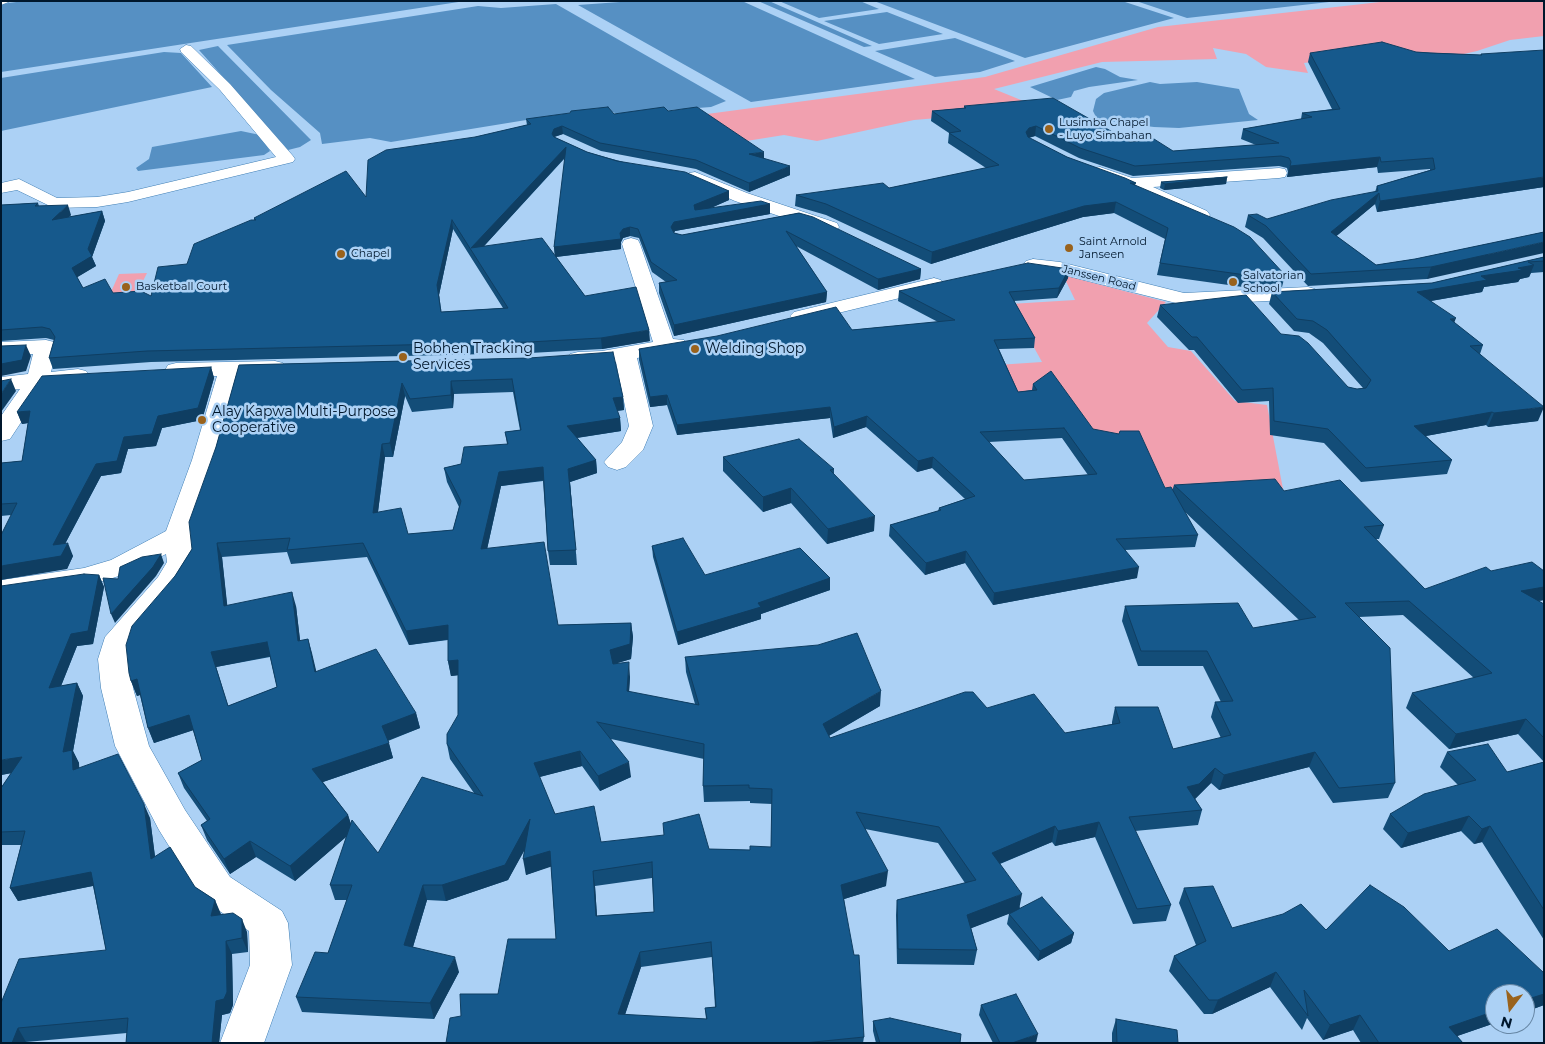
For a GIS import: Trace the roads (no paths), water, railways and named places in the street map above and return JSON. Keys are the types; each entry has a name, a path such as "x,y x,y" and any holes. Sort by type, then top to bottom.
{"street":[{"path":"1,188 19,184 54,203 97,202 128,197 287,159 224,87 186,49"},
{"path":"1081,166 1130,183 1222,225"},
{"path":"680,172 741,197 801,216 846,234"},
{"path":"1130,183 1279,173"},
{"path":"764,222 801,216"},
{"path":"631,244 665,347"},
{"name":"Janssen Road","path":"1008,268 1026,264 1060,268 1184,299 1256,307 1327,300 1301,293 1256,307"},
{"path":"784,321 949,280 918,268"},
{"path":"1282,274 1301,293"},
{"path":"557,360 625,354 700,340"},
{"path":"1,349 46,347 38,379 1,434"},
{"path":"617,462 634,445 641,426 625,354"},
{"path":"160,371 291,368"},
{"path":"231,370 205,460 178,536 181,562 169,582 121,636 114,659 117,688 132,746 172,820 216,888 268,923 271,965 242,1043"},
{"path":"1,384 95,375"},
{"path":"1,589 88,577 122,566 178,536"}],"water":[{"path":"24,1 465,1 1,72 1,4"},
{"path":"634,1 742,1 915,79 751,102 578,5"},
{"path":"758,1 769,1 872,46 864,47"},
{"path":"779,1 860,1 879,9 819,18"},
{"path":"874,1 1122,1 1174,18 1025,58"},
{"path":"1136,1 1338,1 1187,18"},
{"path":"556,4 726,101 711,107 618,114 600,108 391,142 370,138 322,144 320,133 271,90 227,45 478,6 501,8"},
{"path":"887,12 943,34 879,44 824,21"},
{"path":"955,38 1015,61 980,72 935,77 875,51"},
{"path":"218,46 311,140 300,147 288,150 199,50"},
{"path":"164,52 181,53 212,87 1,131 1,78"},
{"path":"1096,67 1105,69 1120,77 1138,80 1089,87 1074,91 1071,97 1057,100 1030,87"},
{"path":"1150,82 1160,84 1197,82 1239,89 1249,114 1258,120 1179,128 1099,120 1096,117 1093,111 1096,99 1104,93"},
{"path":"241,131 260,135 270,151 264,155 138,171 136,168 149,159 152,147"}],"place":[{"name":"Lusimba Chapel - Luyo Simbahan","path":"1049,129"},
{"name":"Saint Arnold Janseen","path":"1069,248"},
{"name":"Chapel","path":"341,254"},
{"name":"Salvatorian School","path":"1233,282"},
{"name":"Basketball Court","path":"126,287"},
{"name":"Welding Shop","path":"695,349"},
{"name":"Bobhen Tracking Services","path":"403,357"},
{"name":"Alay Kapwa Multi-Purpose Cooperative","path":"202,420"}]}
